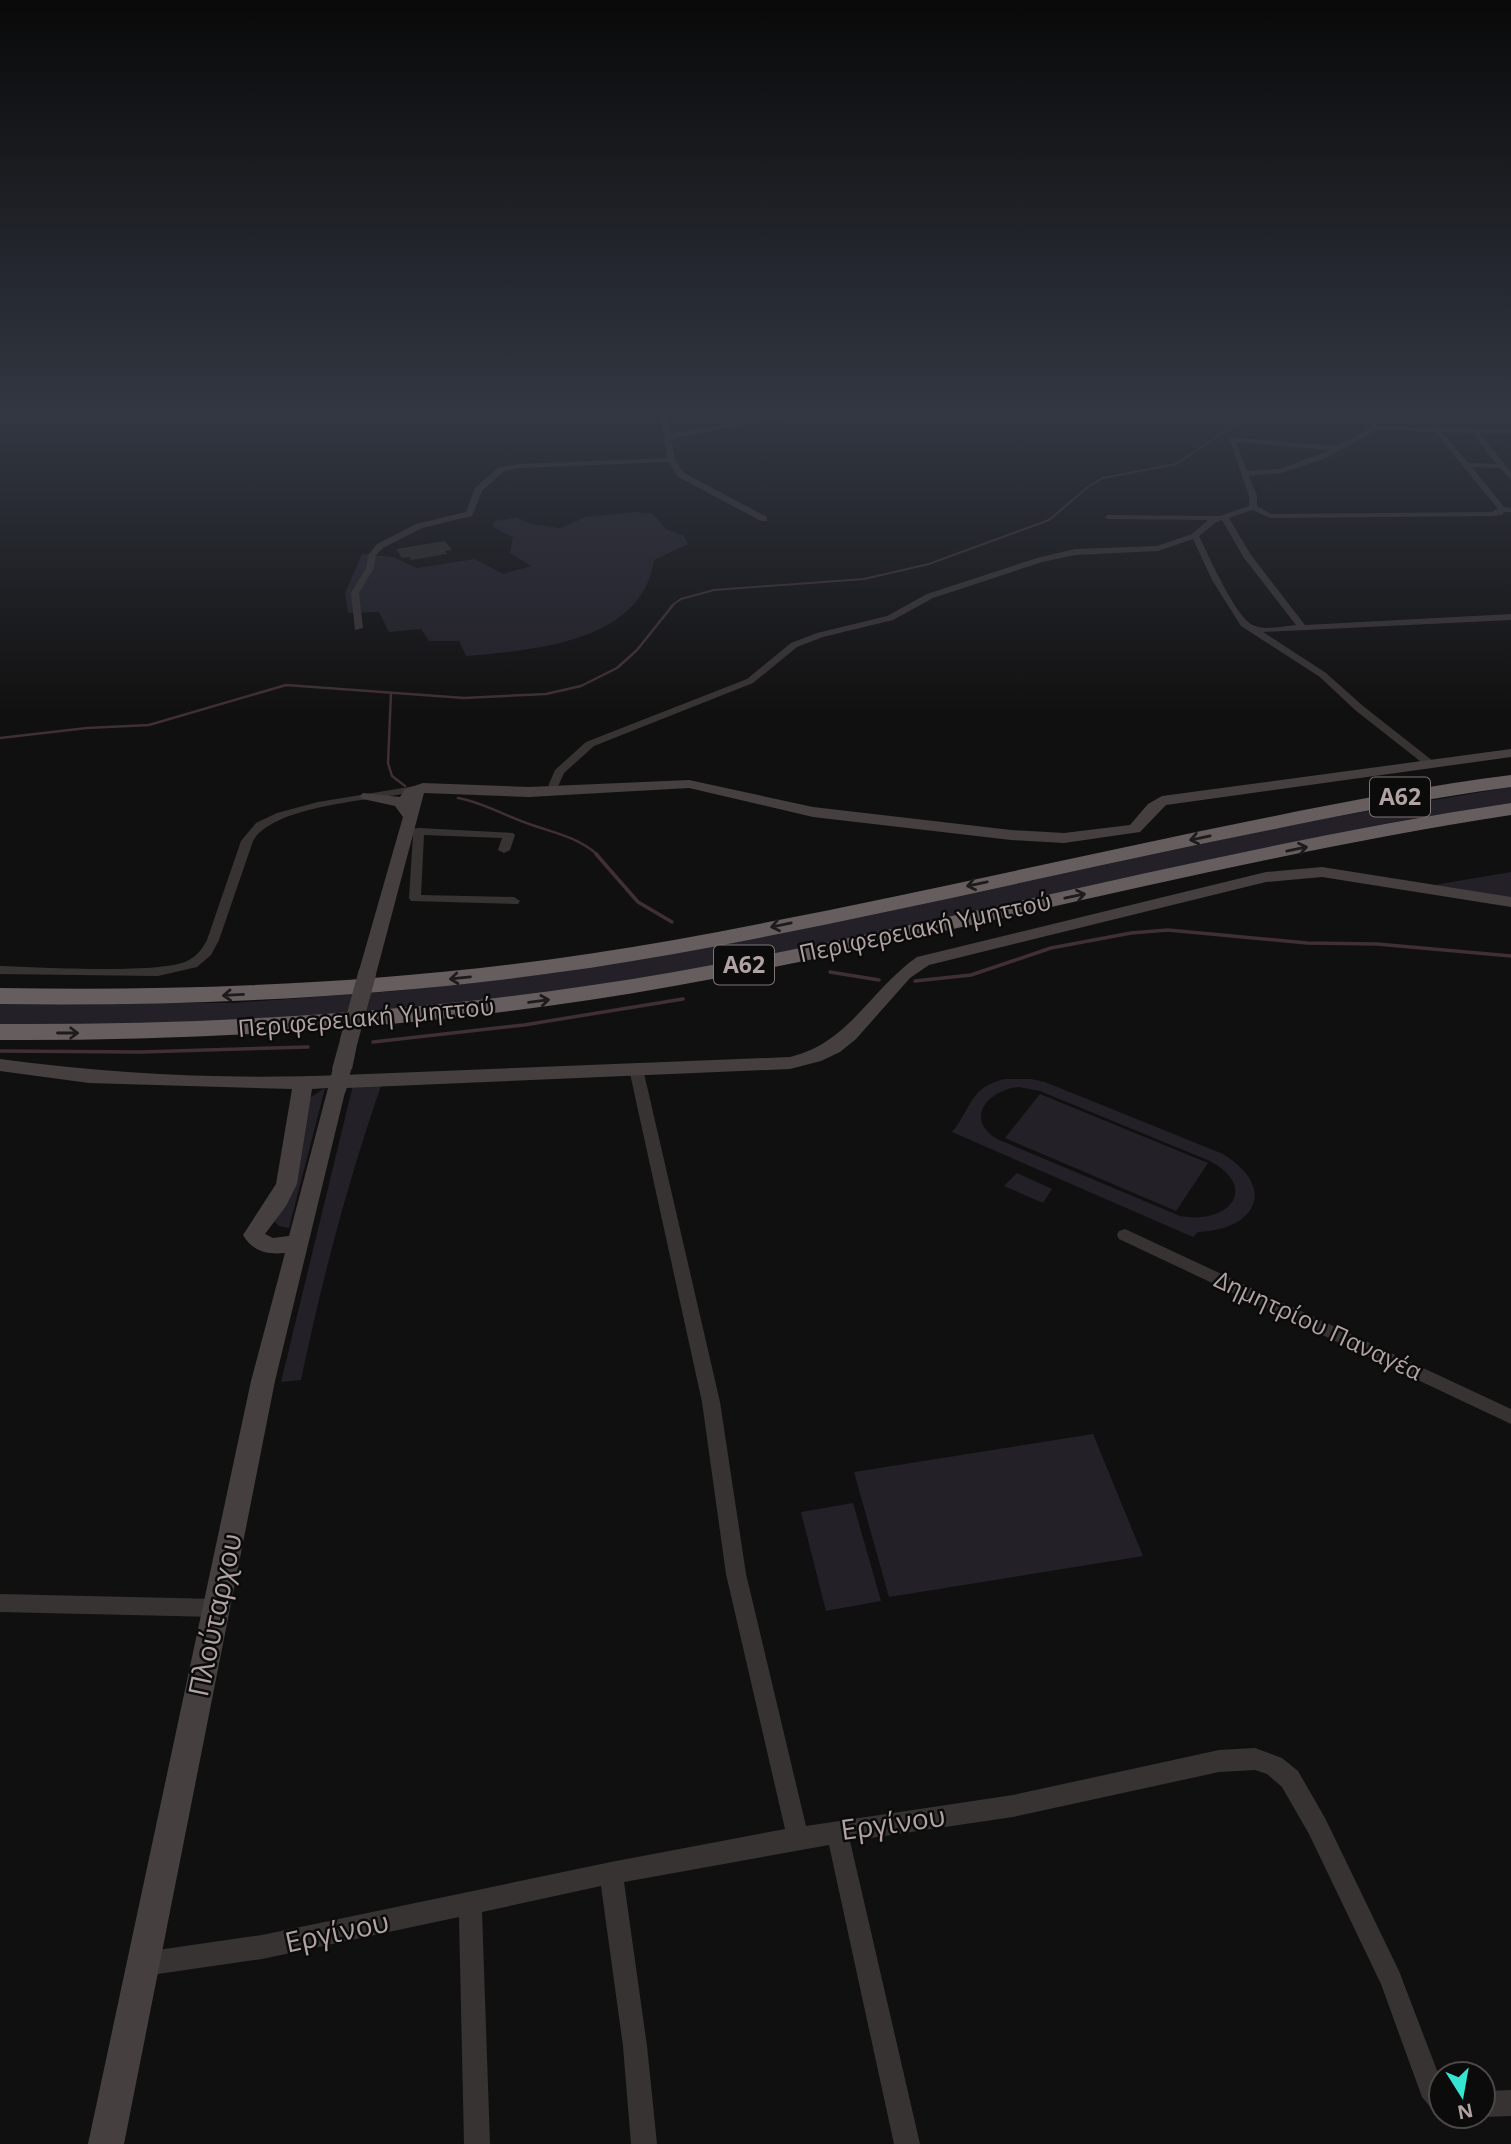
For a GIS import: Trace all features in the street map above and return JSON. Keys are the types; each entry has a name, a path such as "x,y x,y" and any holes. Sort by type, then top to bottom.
{"highway":[{"path":"1290,819 1344,804 1511,767"},
{"name":"Περιφερειακή Υμηττού","path":"0,996 165,997 280,993 508,972 724,937 1290,819 1410,796 1511,781"},
{"name":"Περιφερειακή Υμηττού","path":"0,1032 232,1031 377,1021 484,1009 741,966 1328,842 1511,809"}],"street":[{"path":"358,628 355,593 370,568 372,555 380,546 419,526 468,514"},
{"path":"755,514 764,519"},
{"path":"1108,517 1229,514"},
{"path":"1266,514 1384,514"},
{"path":"551,791 559,772 590,744 750,681 794,645 890,618 930,596 1040,560 1075,552 1149,549 1195,536 1222,516"},
{"path":"1222,516 1264,579 1303,628"},
{"path":"1195,536 1237,616 1252,630 1323,675 1359,708 1429,763"},
{"path":"1252,630 1511,617"},
{"path":"412,812 448,788 551,791 689,784 813,812 1011,835 1064,838 1135,829 1143,824 1153,805 1161,801 1511,752"},
{"path":"0,970 158,972 191,964 206,951 213,940 247,841 256,828 276,818 368,796 386,798 412,812 509,835 505,850"},
{"path":"412,812 415,898 514,901"},
{"name":"Πλούταρχου","path":"106,2144 263,1381 349,1040 412,812"},
{"path":"0,1065 89,1077 303,1083 807,1060 843,1042 862,1024 898,977 923,961 1276,875 1322,872 1511,902"},
{"path":"636,1069 711,1402 736,1574 798,1838"},
{"path":"298,1243 272,1246 257,1240 254,1235 261,1220 281,1198 287,1182 303,1083"},
{"name":"Δημητρίου Παναγέα","path":"1125,1235 1511,1417"},
{"path":"0,1603 217,1608"},
{"name":"Εργίνου","path":"142,1964 262,1947 611,1873 798,1838 1013,1806 1219,1761 1255,1759 1274,1766 1290,1779 1317,1826 1391,1979 1427,2077"},
{"path":"837,1831 907,2144"},
{"path":"611,1873 635,2046 644,2144"},
{"path":"470,1904 477,2144"}],"shaded area":[{"path":"653,514 666,529 684,536 688,544 654,560 645,588 629,609 607,625 581,637 522,650 466,656 459,641 429,641 421,629 389,632 379,612 348,613 345,593 362,554 393,557 417,568 475,559 503,574 531,566 510,553 513,537 493,527 494,521 517,518 531,524 560,528 586,517"},
{"path":"1511,787 1511,803 1394,822 718,966 561,994 310,1020 0,1027 0,1003 234,1003 396,991 555,973 1056,875 1304,822"},
{"path":"1511,872 1511,898 1434,885"},
{"path":"1005,1079 1045,1082 1223,1154 1240,1167 1250,1180 1255,1193 1253,1205 1246,1215 1234,1224 1198,1232 1193,1237 952,1132 978,1093","holes":["1019,1087 1040,1091 1210,1161 1225,1172 1233,1183 1235,1193 1232,1202 1224,1210 1212,1215 1180,1216 997,1139 987,1131 981,1114 990,1099 998,1093"]},
{"path":"382,1083 337,1230 301,1380 281,1382 353,1085"},
{"path":"325,1088 289,1228 279,1226 275,1222 276,1215 307,1105 311,1097"},
{"path":"1040,1094 1208,1163 1176,1211 1005,1138"},
{"path":"1017,1173 1052,1189 1043,1203 1004,1186"},
{"path":"1093,1434 1143,1556 889,1597 854,1472"},
{"path":"853,1503 881,1601 826,1611 801,1512"}],"building":[{"path":"445,541 452,550 445,551 447,554 411,560 409,557 402,558 396,549"}],"waterway":[{"path":"671,606 681,599 714,590 864,579 929,564 1049,520 1056,514"},
{"path":"0,738 87,728 149,725 286,685 464,698 546,694 581,686 617,668 637,650 673,605"},
{"path":"391,693 388,763 392,776 405,786"},
{"path":"458,798 568,837 598,855"},
{"path":"596,854 638,902 672,922"},
{"path":"915,981 971,975 1051,948 1131,933 1168,930 1307,943 1377,944 1511,956"},
{"path":"830,972 879,980"},
{"path":"373,1042 524,1025 683,999"},
{"path":"0,1051 141,1052 308,1047"}]}
